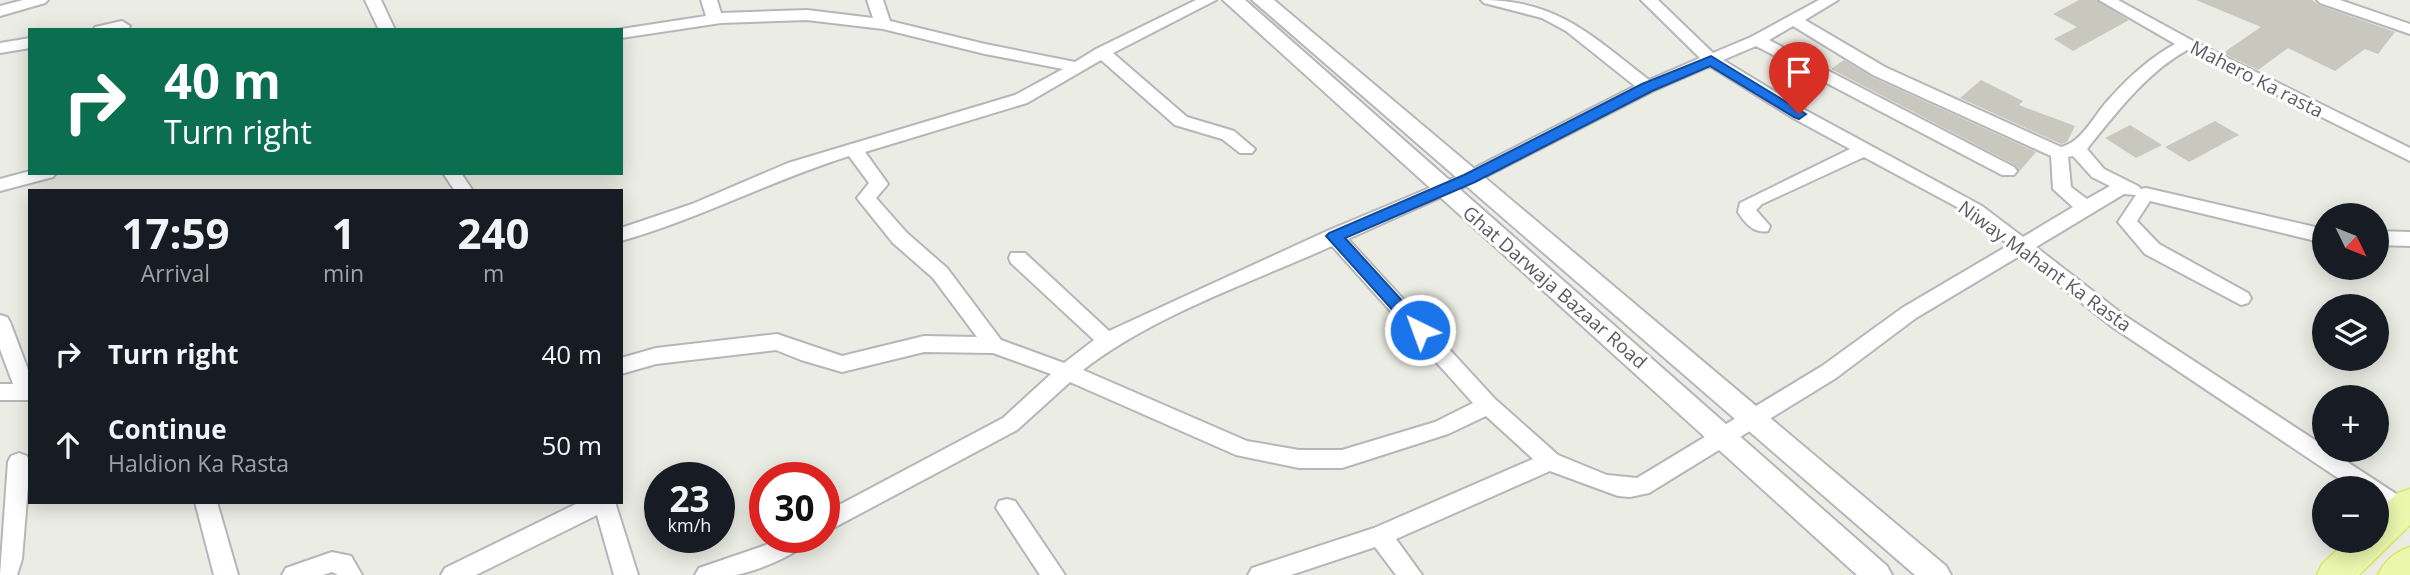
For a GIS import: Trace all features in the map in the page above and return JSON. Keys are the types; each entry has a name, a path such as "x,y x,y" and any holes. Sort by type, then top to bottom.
{"main road":[{"path":"2389,519 2400,505"},
{"path":"2335,575 2358,553"},
{"path":"2396,575 2410,562"}],"street":[{"path":"0,11 40,0"},
{"path":"373,0 386,28"},
{"path":"709,0 715,19"},
{"path":"875,0 883,24"},
{"path":"623,234 698,208 794,167 1021,99 1102,52 1208,0"},
{"name":"Ghat Darwaja Bazaar Road","path":"1233,0 1877,575"},
{"path":"1262,0 1936,575"},
{"path":"1489,0 1545,7 1647,88"},
{"name":"Niway Mahant Ka Rasta","path":"1649,0 1711,60 1864,150 1976,210 2118,321 2352,476"},
{"path":"840,515 1010,424 1067,372 1108,341 1200,295 1469,178 1647,88 1757,40 1830,0"},
{"name":"Mahero Ka rasta","path":"2106,0 2187,44 2410,155"},
{"path":"2325,0 2410,29"},
{"path":"623,33 715,19 807,15 883,24 974,47 1077,67"},
{"path":"1792,19 1879,71 2059,153 2077,149 2116,101 2165,57 2187,44"},
{"path":"112,28 122,26"},
{"path":"1757,40 2008,171"},
{"path":"0,48 28,43"},
{"path":"1102,52 1181,121 1228,135 1247,149"},
{"path":"2077,149 2098,173 2122,187 2312,233"},
{"path":"854,150 879,184 866,198 900,237 940,273 994,345"},
{"path":"1761,226 1747,212 1746,207 1755,200 1864,150"},
{"path":"2059,153 2062,189 2086,208"},
{"path":"0,185 36,181"},
{"path":"1334,236 1488,405 1550,461 1629,489 1641,487 1753,421 1829,372 1909,313 2122,187"},
{"path":"2146,194 2127,222 2152,249 2241,298"},
{"path":"2389,238 2410,239"},
{"path":"1018,258 1108,341"},
{"path":"0,322 28,392 0,392"},
{"path":"623,365 656,356 777,342 808,355 842,363 924,344 994,345 1067,372 1244,449 1299,459 1342,459 1441,428 1488,405"},
{"path":"1259,575 1380,536 1550,461"},
{"path":"5,575 11,559 16,463"},
{"path":"207,504 226,575"},
{"path":"453,575 599,504"},
{"path":"604,504 625,575"},
{"path":"1007,508 1053,575"},
{"path":"1380,536 1410,575"},
{"path":"707,575 770,553"},
{"path":"294,575 332,562 343,563 350,575"}],"building":[{"path":"2079,0 2096,0 2129,20 2073,51 2054,39 2077,27 2053,14"},
{"path":"2196,0 2312,0 2319,5 2395,32 2378,54 2365,49 2335,71 2288,48 2258,70 2223,53 2261,27"},
{"path":"1844,60 1872,77 2036,152 2019,172 2015,165 1831,69"},
{"path":"1981,80 2023,101 2019,105 2075,126 2067,142 2061,144 1960,98"},
{"path":"2215,121 2239,135 2189,162 2165,147"},
{"path":"2130,125 2162,145 2136,158 2105,138"}],"route":[{"path":"1420,330 1334,236 1469,178 1647,88 1711,60 1799,114"}]}
